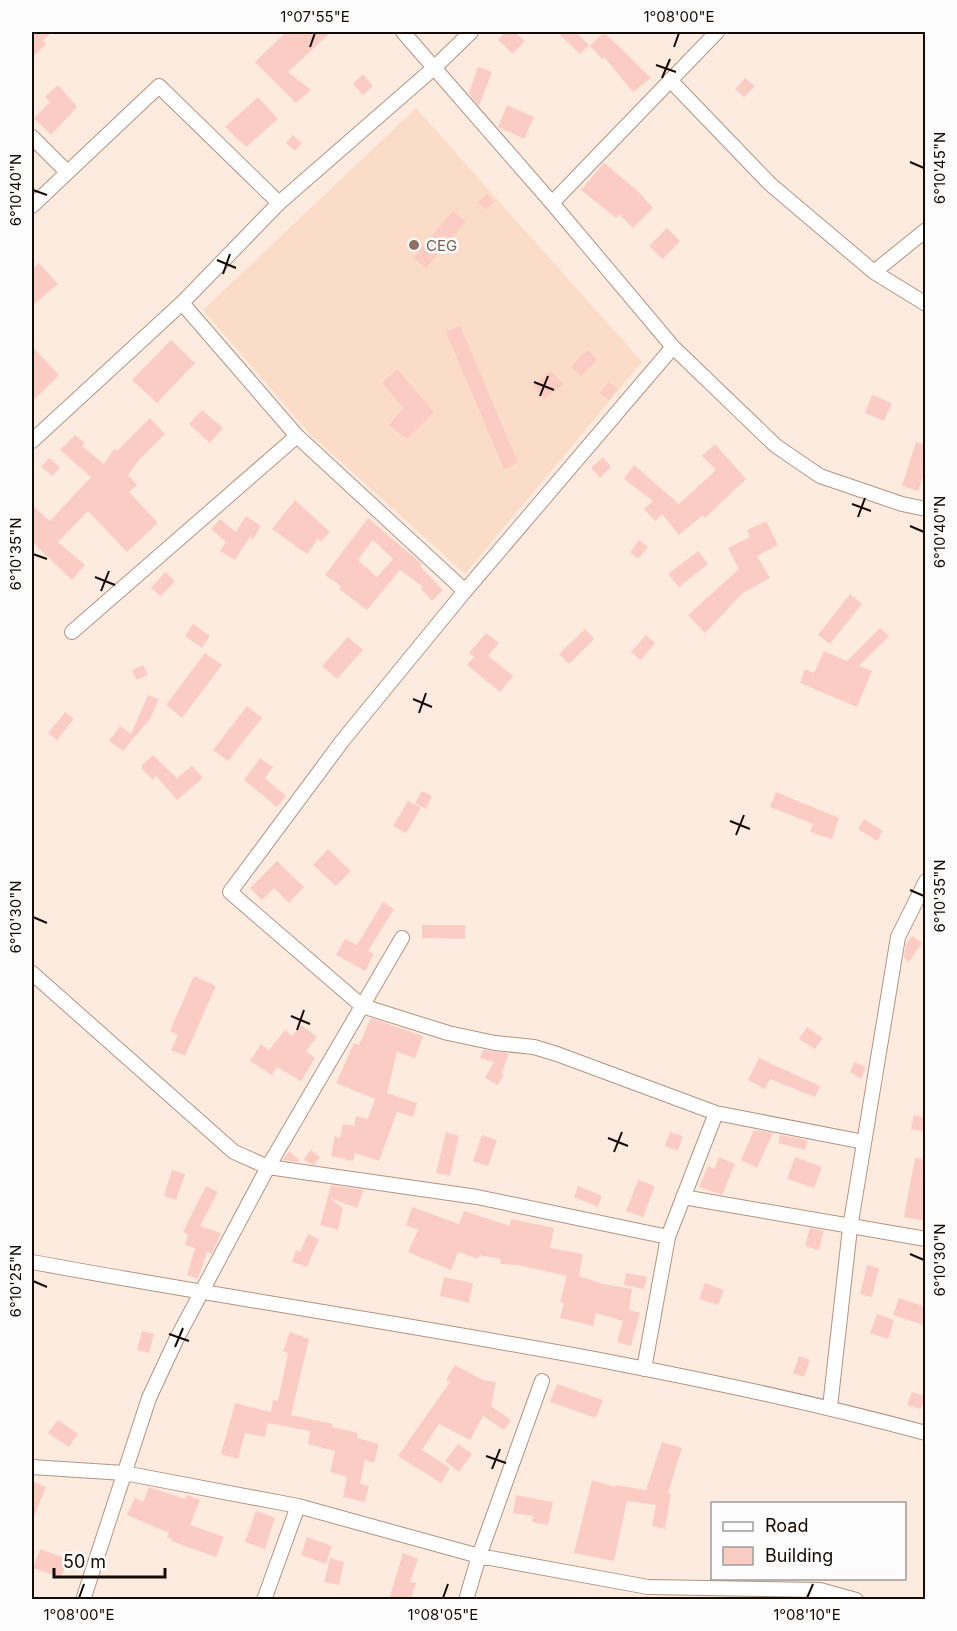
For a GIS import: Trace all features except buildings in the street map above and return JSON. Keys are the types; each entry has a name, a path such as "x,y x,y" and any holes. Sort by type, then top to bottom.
{"street":[{"path":"403,32 552,203 672,348 776,446 820,476 902,504 926,508"},
{"path":"32,441 182,303 279,203 435,67 471,32"},
{"path":"552,203 717,32"},
{"path":"670,80 770,184 874,272 926,304"},
{"path":"32,206 159,86 279,203"},
{"path":"32,137 67,172"},
{"path":"874,272 926,230"},
{"path":"182,303 297,436 465,591"},
{"path":"672,348 465,591 343,740 230,892 362,1006 448,1033 495,1043 534,1047 716,1113 864,1142"},
{"path":"72,632 297,436"},
{"path":"830,1407 850,1228 898,937 926,881"},
{"path":"83,1599 149,1398 200,1293 268,1167 402,938"},
{"path":"32,973 234,1152 268,1167 477,1197 668,1237"},
{"path":"644,1369 668,1237 716,1113"},
{"path":"683,1197 850,1228 926,1239"},
{"path":"32,1262 644,1369 830,1407 926,1432"},
{"path":"466,1599 479,1556 542,1381"},
{"path":"32,1467 124,1473 298,1506 479,1556 646,1593 819,1595 856,1599"},
{"path":"264,1599 298,1506"}],"shaded area":[{"path":"416,108 642,362 465,574 308,432 203,310"}],"place":[{"name":"CEG","path":"414,245"}]}
